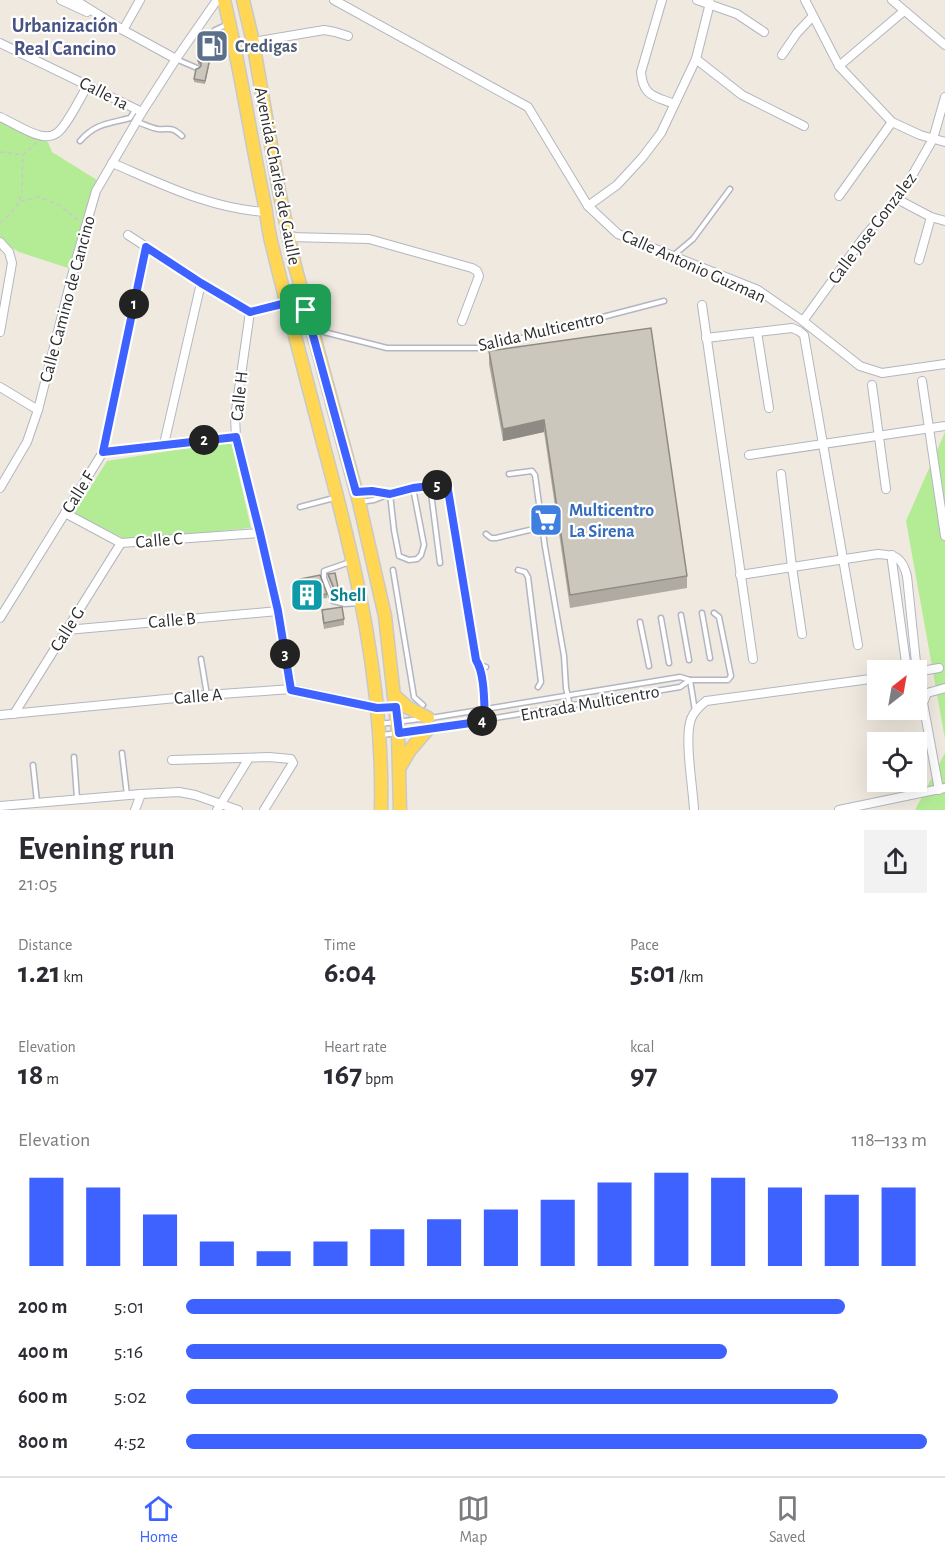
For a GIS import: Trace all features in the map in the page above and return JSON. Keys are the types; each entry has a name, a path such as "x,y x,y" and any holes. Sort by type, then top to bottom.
{"main road":[{"name":"Avenida Charles de Gaulle","path":"224,0 270,237 338,497 362,603 373,663 380,730 381,810"},
{"name":"Avenida Charles de Gaulle","path":"243,0 295,266 358,497 385,616 398,728 400,810"},
{"path":"286,303 297,319 303,319 306,310"},
{"path":"295,334 298,327 303,328 308,343 316,348"},
{"path":"395,701 428,723 400,768"}],"street":[{"path":"61,0 176,59"},
{"path":"75,0 123,30"},
{"path":"123,30 140,0"},
{"name":"Calle Camino de Cancino","path":"0,488 27,442 38,410 96,191 136,122 139,111 218,0"},
{"name":"Calle Antonio Guzman","path":"334,0 528,107 588,206 618,234 758,290 803,321 860,366 882,373 945,364"},
{"path":"662,0 641,72 642,84 648,94 674,104"},
{"path":"697,0 737,14 764,32"},
{"path":"805,0 839,66 892,122 933,140 945,142"},
{"path":"892,0 945,43"},
{"path":"588,206 618,185 661,133 696,59 710,3"},
{"path":"839,66 904,11"},
{"path":"782,55 797,33 813,16"},
{"path":"253,42 324,30 348,36"},
{"name":"Calle 1a","path":"0,42 139,111"},
{"path":"696,59 742,95 804,126"},
{"path":"0,117 43,136 50,136 58,133 88,85"},
{"name":"Calle Jose Gonzalez","path":"803,321 864,237 897,199 933,140 945,97"},
{"path":"838,196 892,122"},
{"path":"112,163 214,204 266,212"},
{"path":"897,199 945,222"},
{"path":"919,260 931,217"},
{"path":"128,235 250,312 286,303"},
{"path":"289,237 369,239 472,268 477,271 478,276 462,321"},
{"path":"0,242 9,252 12,263 0,332"},
{"name":"Calle F","path":"0,618 103,452 146,247"},
{"path":"165,444 201,283"},
{"path":"702,305 753,659"},
{"name":"Calle H","path":"250,312 235,417 236,437 278,611 291,690"},
{"path":"706,338 792,328 800,330 804,335 858,645"},
{"path":"757,332 769,408"},
{"path":"922,381 945,536"},
{"path":"872,385 886,489"},
{"path":"0,387 38,410"},
{"path":"749,455 945,426"},
{"path":"103,452 236,437"},
{"path":"781,474 802,634"},
{"name":"Calle C","path":"65,513 121,543 260,533"},
{"name":"Calle G","path":"14,714 121,543"},
{"path":"740,575 878,554 899,558 907,576 916,660"},
{"path":"892,555 906,660"},
{"name":"Calle B","path":"67,630 278,611"},
{"path":"927,670 939,668"},
{"path":"694,810 688,736 690,721 695,711 706,701 867,679"},
{"path":"839,810 942,789 923,703 927,693 945,688"},
{"name":"Calle A","path":"0,715 207,695 291,690 377,708 395,701"},
{"path":"219,807 249,758"},
{"path":"172,760 290,758 293,763 264,810"},
{"path":"0,806 185,792 201,797 219,807 238,810"},
{"path":"135,810 141,794"}],"lane":[{"path":"208,42 215,30 230,24"},
{"path":"176,59 197,68"},
{"path":"80,141 88,132 100,125 130,118 139,111"},
{"path":"136,122 159,129 175,129 182,136"},
{"path":"674,255 693,239 730,189"},
{"name":"Salida Multicentro","path":"311,329 387,348 483,348 664,301"},
{"path":"508,474 532,471 535,475 570,706"},
{"path":"358,497 374,500 413,488 447,484 476,660 480,665 485,721"},
{"path":"430,485 440,563"},
{"path":"390,494 399,556 409,560 417,559 424,545 413,488"},
{"path":"358,497 372,491 390,494"},
{"path":"300,507 338,497"},
{"path":"486,534 491,538 496,538 542,527"},
{"path":"353,561 324,571 324,578 333,601 345,604 362,603"},
{"path":"393,570 414,697 423,705"},
{"path":"518,570 525,572 528,577 542,682 538,687"},
{"path":"702,613 710,658"},
{"name":"Entrada Multicentro","path":"380,730 680,677 690,680 728,680 731,676 719,617 714,613"},
{"path":"681,615 689,660"},
{"path":"661,618 669,663"},
{"path":"640,622 649,666"},
{"path":"201,658 207,695"},
{"path":"480,665 486,667"},
{"path":"690,680 695,711"},
{"name":"Entrada Multicentro","path":"380,730 428,723 485,721 680,687 690,680"},
{"path":"122,753 127,795"},
{"path":"74,757 77,799"},
{"path":"33,765 37,803"}],"path":[{"path":"0,223 20,201 23,192 22,155 43,136"},
{"path":"0,152 22,155"},
{"path":"20,201 39,197 59,205 86,227"}],"green space":[{"path":"0,118 48,142 52,152 97,180 71,269 19,252 0,241"},
{"path":"945,432 945,739 906,521"},
{"path":"231,441 251,528 127,540 74,513 107,461"},
{"path":"945,753 945,810 915,810 924,792 927,792 927,787"}],"building":[{"path":"202,38 207,43 214,40 205,81 194,79 196,69 201,66 198,61"},
{"path":"651,328 687,576 570,595 544,420 503,429 489,351"},
{"path":"335,573 339,592 336,593 328,574"},
{"path":"320,575 327,594 313,596 314,602 305,604 300,579"},
{"path":"342,607 344,619 324,623 322,610"}],"place":[{"name":"Credigas","path":"212,46"},
{"name":"Multicentro La Sirena","path":"546,520"},
{"name":"Shell","path":"307,595"}],"district":[{"name":"Urbanización Real Cancino","path":"65,36"}],"route":[{"path":"146,247 250,312 286,303 300,320 303,319 306,310 356,492 372,491 390,494 413,488 447,484 476,660 480,665 485,721 399,733 396,707 377,708 291,690 278,611 236,437 103,452 146,247"}]}
